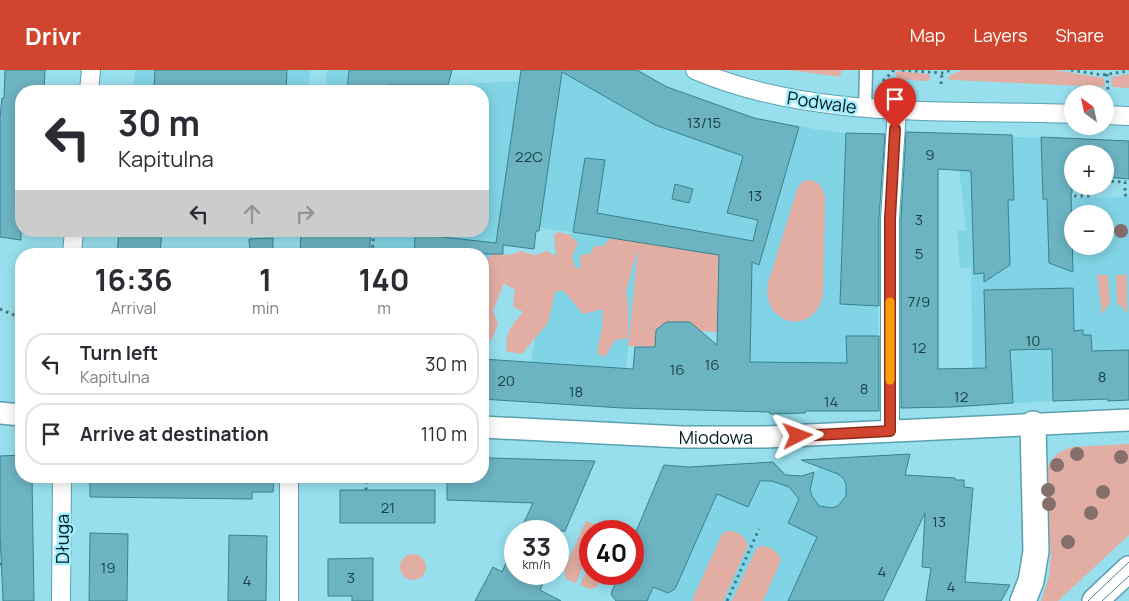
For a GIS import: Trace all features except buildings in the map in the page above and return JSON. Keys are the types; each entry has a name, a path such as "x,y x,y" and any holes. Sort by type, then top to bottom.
{"main road":[{"path":"1023,601 1031,581 1036,550 1033,424"},
{"path":"1095,601 1129,569"}],"street":[{"path":"90,85 92,70"},
{"name":"Podwale","path":"694,70 750,90 823,104 897,110 1064,114"},
{"path":"865,108 866,70"},
{"path":"890,431 890,219 897,110"},
{"path":"1114,115 1129,116"},
{"path":"0,413 15,414"},
{"name":"Miodowa","path":"489,427 699,437 766,437 1129,420"},
{"name":"Długa","path":"61,601 62,483"},
{"path":"289,483 289,601"}],"path":[{"path":"883,81 894,70"},
{"path":"902,70 942,72 951,70"},
{"path":"1071,70 1107,74 1129,71"},
{"path":"941,84 942,72"},
{"path":"1107,74 1108,85"},
{"path":"1114,181 1125,182 1125,195 1129,195"},
{"path":"1074,196 1090,195"},
{"path":"0,310 15,316"},
{"path":"366,483 366,490"},
{"path":"727,601 759,529"}],"shaded area":[{"path":"135,70 310,70 309,85 134,85"},
{"path":"327,70 388,70 387,85 327,85"},
{"path":"540,70 637,70 667,87 754,118 820,130 885,134 879,204 880,411 805,411 805,413 770,414 770,412 734,412 737,258 639,243 622,408 526,401 543,280 561,240 572,232 540,228 539,231 536,231 534,249 496,244 489,287 489,248 334,248 335,237 489,237 489,85 448,85 537,80"},
{"path":"790,70 842,70 840,77"},
{"path":"963,70 1055,70 1104,78 1105,85 951,80 948,79 950,75"},
{"path":"898,71 928,74 930,80 897,79 895,73"},
{"path":"1129,74 1129,88 1114,87 1114,85 1112,85 1111,77"},
{"path":"955,133 1069,138 1070,145 1064,145 1064,195 1071,195 1071,198 1129,197 1129,400 1108,401 1108,399 973,405 971,268 960,268 957,231 966,230"},
{"path":"808,180 820,186 825,198 823,295 817,309 809,317 799,321 789,321 780,317 772,309 768,297 768,283 798,187 803,181"},
{"path":"558,232 570,235 578,243 572,257 575,267 581,269 580,255 590,254 594,246 603,246 611,238 737,257 718,332 700,331 690,322 666,322 656,330 655,347 628,346 638,248 626,291 628,338 615,340 605,357 597,353 602,328 603,309 583,314 563,290 555,292 548,323 522,354 506,351 510,330 523,312 513,306 515,290 504,283 493,311 498,324 489,342 489,257 493,253 510,255 521,251 535,255 547,251 556,256 554,235"},
{"path":"1097,275 1108,275 1110,304 1104,313 1102,313"},
{"path":"1116,275 1127,275 1127,312 1117,304"},
{"path":"1129,444 1129,535 1058,601 1041,601 1049,577 1051,555 1044,475 1050,462 1058,453 1071,447"},
{"path":"910,454 901,495 855,601 634,601 641,585 644,585 644,577 689,467 773,462 785,472 802,476 817,470 827,459"},
{"path":"727,531 740,534 748,545 723,601 693,601 722,534"},
{"path":"579,537 579,576 576,583 569,580 569,559"},
{"path":"760,546 773,550 781,560 763,601 732,601 756,549"},
{"path":"413,554 422,558 426,567 422,576 413,580 404,576 400,567 404,558"},
{"path":"580,585 598,585 590,589"}],"tram line":[{"path":"1088,601 1129,562"},
{"path":"1102,601 1129,576"}],"slow traffic":[{"path":"890,302 890,380"}],"route":[{"path":"798,436 890,431 890,219 895,129"}]}
